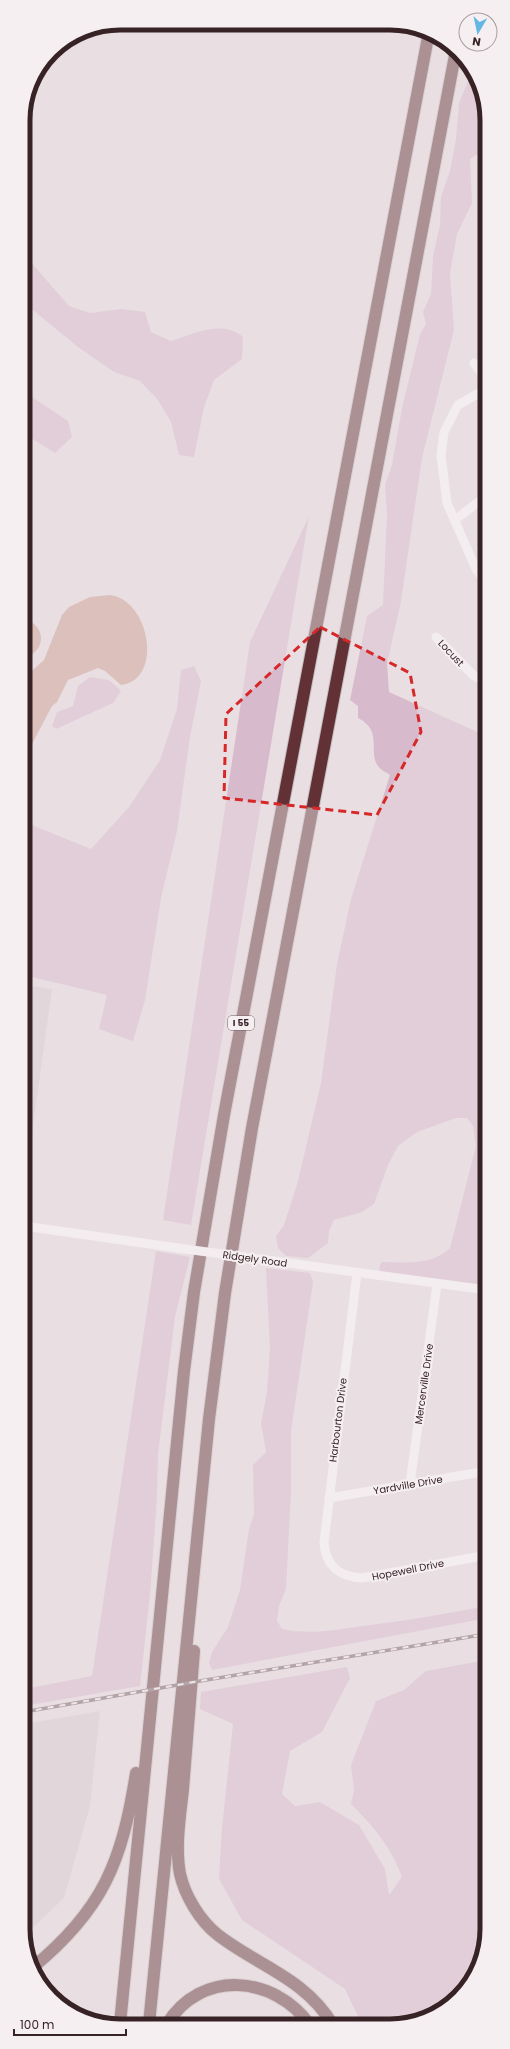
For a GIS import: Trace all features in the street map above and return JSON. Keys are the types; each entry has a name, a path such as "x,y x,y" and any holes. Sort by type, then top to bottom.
{"highway":[{"name":"I 55","path":"120,2019 150,1705 184,1371 208,1208 288,773 428,38"},
{"path":"150,2019 208,1419 224,1293 239,1200 455,57"},
{"path":"192,1594 197,1623 178,1839 180,1873 184,1886 198,1913 218,1935 305,1990 318,2003 329,2019"},
{"path":"37,1964 50,1954 78,1925 102,1889 112,1870 123,1840 150,1705"},
{"path":"171,2019 180,2008 196,1995 214,1988 241,1985 254,1986 280,1996 294,2006 305,2019"}],"street":[{"path":"474,363 480,371"},
{"path":"480,392 458,405 444,432 441,455 447,503 476,569 480,574"},
{"path":"455,520 480,501"},
{"name":"Locust","path":"436,637 473,675 480,679"},
{"name":"Ridgely Road","path":"30,1227 480,1289"},
{"name":"Harbourton Drive","path":"332,1567 326,1556 324,1542 357,1272"},
{"name":"Mercerville Drive","path":"410,1484 437,1284"},
{"name":"Yardville Drive","path":"329,1498 480,1472"},
{"name":"Hopewell Drive","path":"332,1567 341,1574 351,1578 362,1578 480,1556"}],"highlighted area":[{"path":"320,627 410,673 421,732 377,815 224,798 226,714"}],"shaded area":[{"path":"470,78 477,97 479,108 480,155 476,155 470,159 472,203 457,234 450,273 454,330 422,458 401,601 387,664 389,692 480,733 480,1285 383,1274 379,1271 382,1262 418,1262 435,1258 450,1248 476,1146 473,1126 467,1118 456,1118 417,1132 398,1146 388,1165 374,1204 362,1212 334,1220 329,1231 328,1243 308,1258 286,1256 278,1248 276,1236 284,1225 298,1181 321,1083 337,964 351,899 390,775 383,771 377,764 371,730 358,718 358,706 350,700 367,616 383,605 387,513 385,485 392,465 402,408 420,334 426,324 423,312 431,294 433,256 440,225 441,197 450,171 456,139 459,103"},
{"path":"30,261 69,306 90,313 121,309 145,312 151,332 171,341 198,332 217,329 226,329 243,337 242,359 214,380 204,407 194,457 179,455 171,422 158,400 140,381 114,372 78,347 30,308"},
{"path":"30,396 68,421 72,437 55,453 30,437"},
{"path":"309,516 191,1225 163,1220 250,642"},
{"path":"110,595 124,600 135,610 142,624 147,640 147,656 143,670 135,680 121,685 105,671 98,668 68,680 57,702 52,706 30,746 30,673 44,660 62,615 69,607 90,597"},
{"path":"30,622 37,627 40,633 40,646 30,655"},
{"path":"194,666 201,681 190,737 177,831 161,898 145,1000 133,1041 99,1029 107,995 30,976 30,819 32,825 91,849 129,807 160,760 177,709 181,670"},
{"path":"90,677 109,680 121,691 113,703 56,729 52,726 57,712 73,706 78,686"},
{"path":"30,986 52,989 30,1148"},
{"path":"156,1251 190,1257 175,1317 158,1454 157,1497 150,1595 140,1686 30,1705 30,1688 92,1676"},
{"path":"266,1268 310,1273 313,1282 291,1431 291,1490 286,1589 279,1606 277,1621 282,1629 302,1632 332,1630 409,1620 480,1607 480,1619 212,1670 209,1663 212,1652 228,1627 240,1590 249,1529 254,1514 253,1465 266,1452 261,1423 267,1392 270,1348"},
{"path":"480,1661 480,1935 478,1947 473,1963 465,1979 454,1993 440,2004 430,2010 413,2016 390,2019 359,2019 345,1989 242,1920 219,1879 222,1828 233,1724 200,1709 201,1692 347,1667 350,1678 322,1732 290,1751 282,1794 295,1806 320,1802 359,1825 385,1869 389,1895 402,1877 393,1856 381,1838 351,1804 354,1790 351,1765 376,1701 404,1690 426,1671"},
{"path":"100,1711 90,1806 64,1898 30,1930 30,1929 30,1723"}],"railway":[{"path":"30,1711 200,1681 480,1635"}]}
